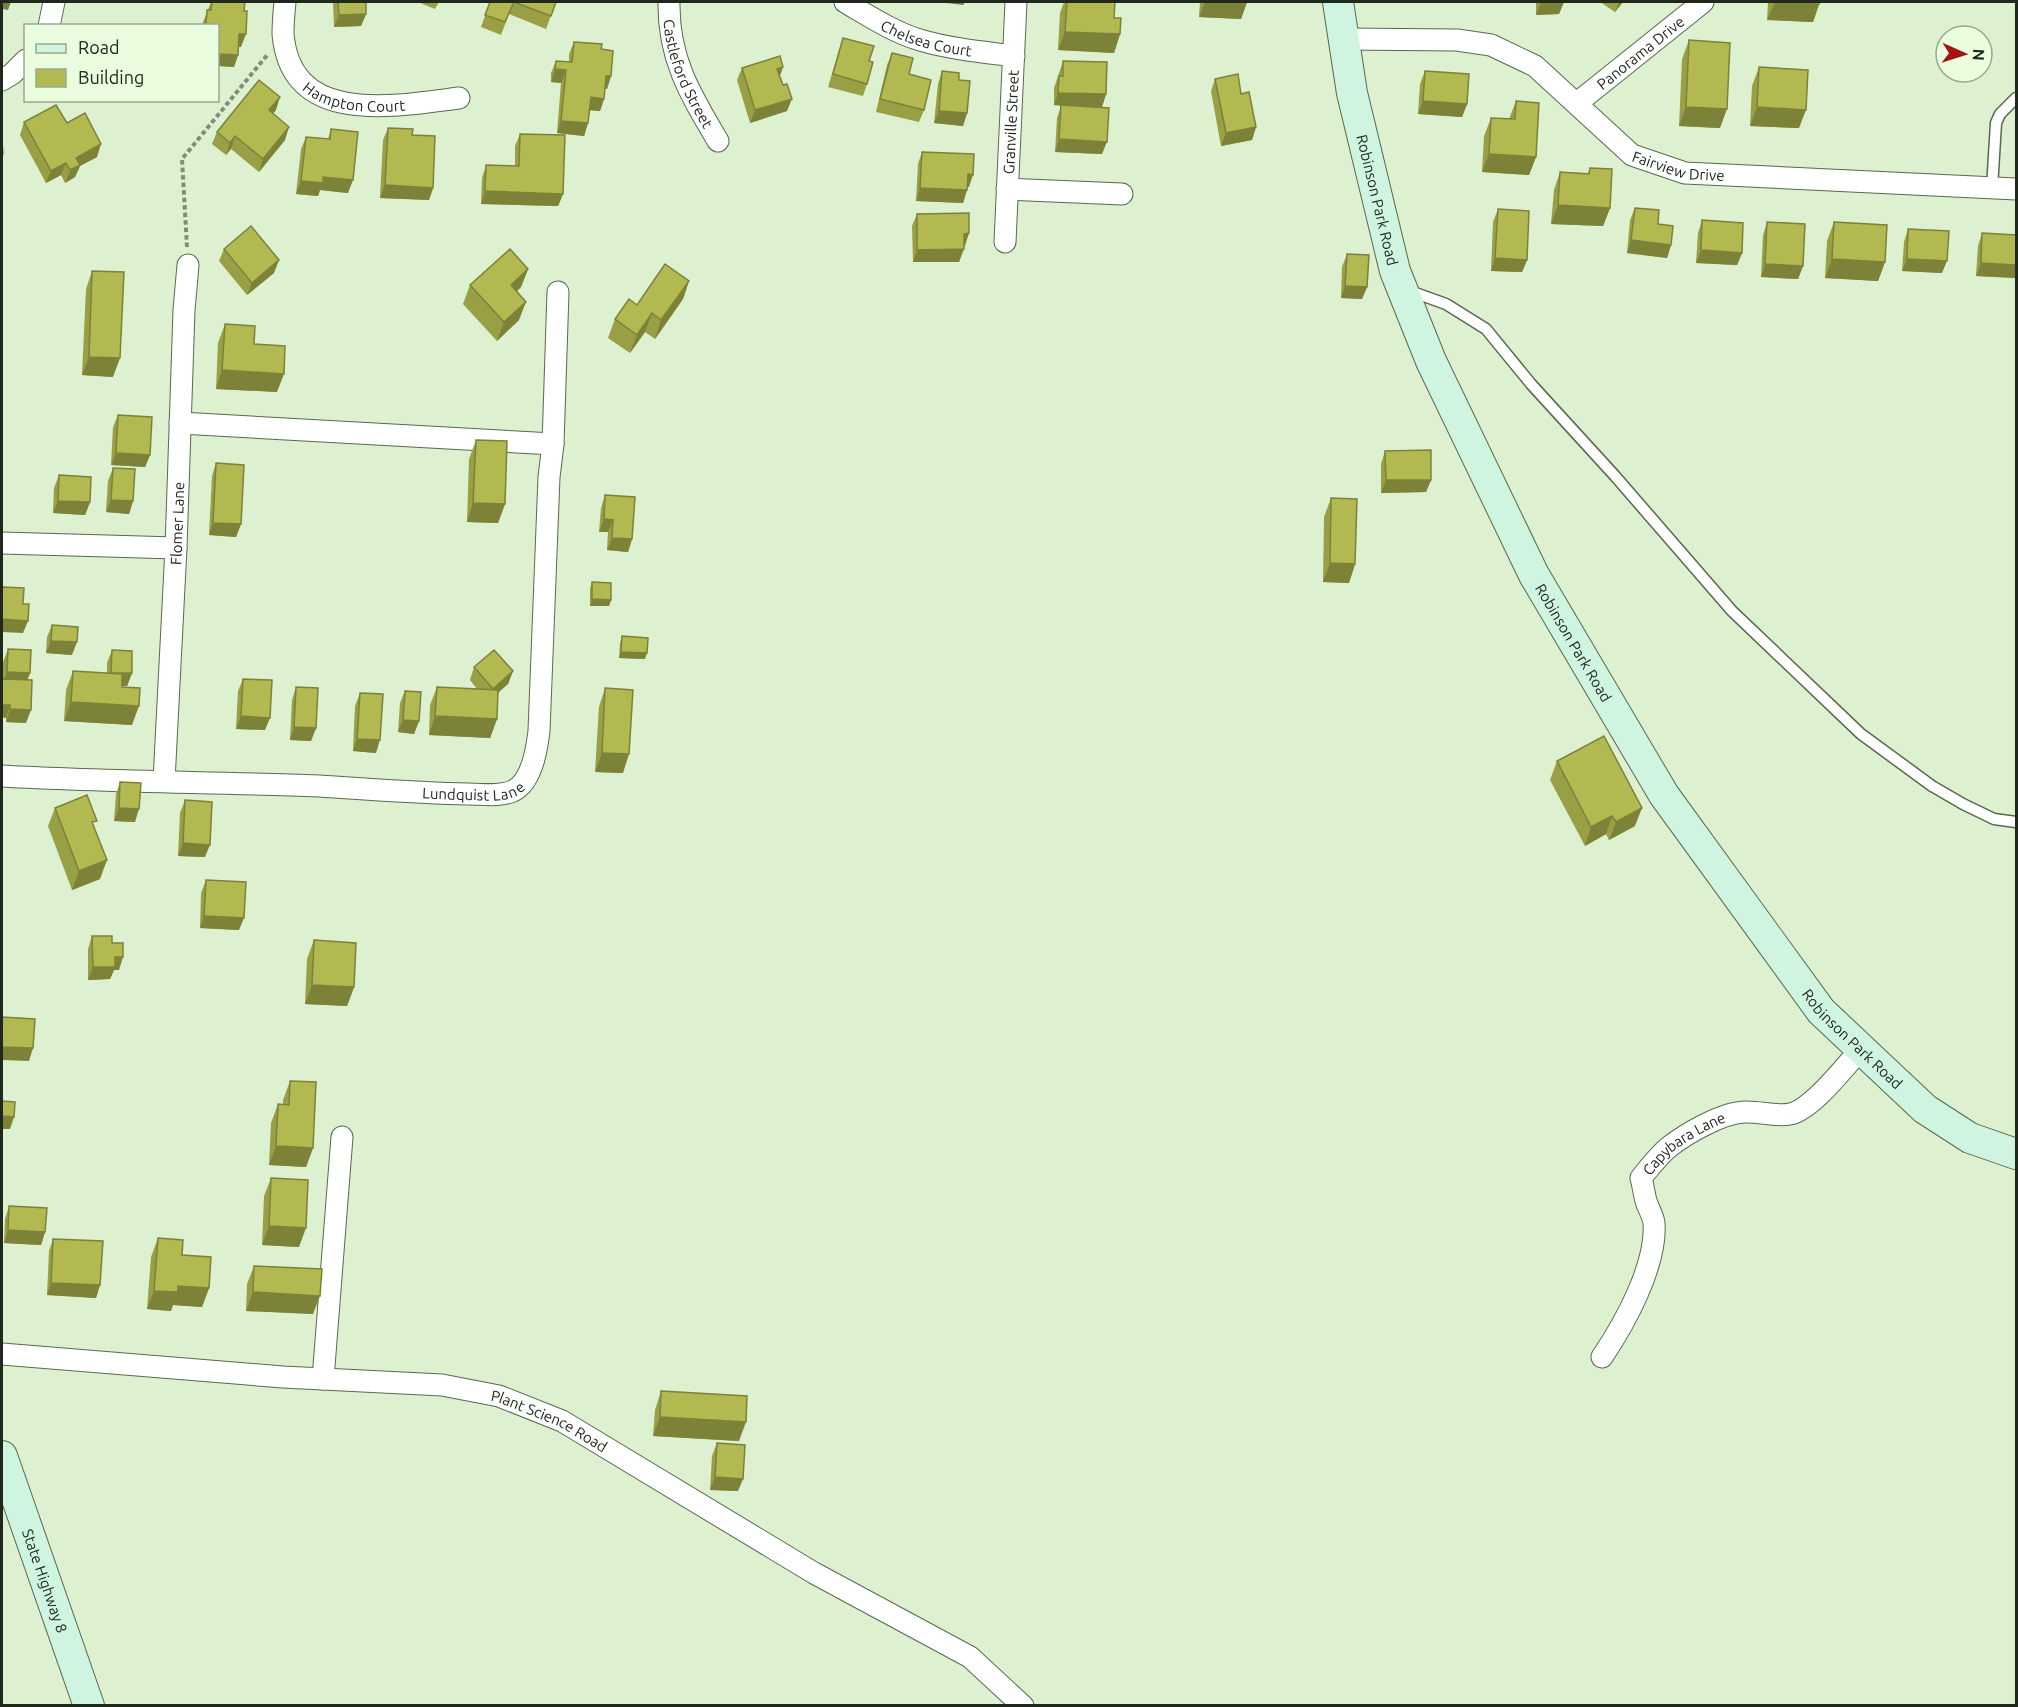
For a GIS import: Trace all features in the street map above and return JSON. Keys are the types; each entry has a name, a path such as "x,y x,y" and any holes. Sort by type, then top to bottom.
{"street":[{"path":"48,24 54,2"},
{"name":"Hampton Court","path":"285,2 283,34 291,63 305,87 326,99 353,104 394,106 459,98"},
{"name":"Castleford Street","path":"669,2 672,42 682,74 689,91 718,141"},
{"name":"Chelsea Court","path":"845,2 883,25 921,40 1014,56"},
{"name":"Granville Street","path":"1005,242 1016,2"},
{"name":"Robinson Park Road","path":"1338,2 1355,104 1395,271 1431,361 1534,575 1664,795 1821,1011 1925,1109 1970,1138 2016,1154"},
{"name":"Panorama Drive","path":"1577,103 1703,2"},
{"name":"Fairview Drive","path":"1344,39 1457,40 1491,45 1535,66 1632,155 1685,172 2016,189"},
{"path":"2,80 24,62"},
{"path":"1008,189 1122,194"},
{"name":"Flomer Lane","path":"164,782 176,548 184,310 188,265"},
{"name":"Lundquist Lane","path":"2,776 319,786 453,794 500,794 515,790 526,777 535,760 539,731 558,292"},
{"path":"180,423 553,444"},
{"path":"2,543 176,548"},
{"name":"Capybara Lane","path":"1602,1357 1622,1327 1636,1298 1653,1243 1654,1221 1646,1202 1641,1178 1668,1147 1722,1116 1743,1112 1791,1114 1810,1103 1861,1049"},
{"path":"323,1379 342,1137"},
{"name":"Plant Science Road","path":"2,1354 283,1377 442,1385 499,1396 562,1421 814,1572 970,1657 1023,1706"},
{"name":"State Highway 8","path":"2,1456 89,1706"}],"lane":[{"path":"1992,188 1996,123 2000,114 2016,98"},
{"path":"1401,288 1446,304 1486,329 1531,384 1615,476 1732,611 1861,734 1932,786 1963,804 1994,819 2016,822"}],"path":[{"path":"188,265 182,159 283,34"}],"building":[{"path":"212,2 245,2 246,34 239,34 238,55 219,54 219,24 206,24 207,10 211,10"},
{"path":"338,2 366,2 366,14 339,15"},
{"path":"490,2 514,2 505,22 485,15"},
{"path":"514,2 556,2 551,16"},
{"path":"1067,2 1115,2 1114,18 1121,18 1120,34 1065,32"},
{"path":"1775,2 1820,2 1819,4"},
{"path":"843,38 874,46 869,61 873,62 867,84 833,74"},
{"path":"1689,40 1730,43 1727,109 1686,107"},
{"path":"574,42 602,44 601,49 613,51 611,76 606,76 604,99 591,97 588,123 561,121 566,70 555,69 556,61 572,62"},
{"path":"892,53 913,58 909,74 931,80 924,110 880,99"},
{"path":"780,56 783,67 777,69 783,85 787,84 792,99 755,110 742,68"},
{"path":"1063,61 1107,62 1106,94 1058,93 1059,76 1063,76"},
{"path":"1759,67 1808,70 1806,110 1757,107"},
{"path":"942,71 959,73 959,80 970,81 967,113 939,111"},
{"path":"1425,71 1469,74 1467,104 1423,101"},
{"path":"1238,74 1241,94 1249,92 1256,127 1226,133 1215,79"},
{"path":"259,80 280,97 269,110 289,127 263,159 235,136 230,143 217,132"},
{"path":"1516,101 1539,103 1536,157 1489,154 1491,118 1515,119"},
{"path":"56,105 67,123 85,113 101,144 76,158 80,165 70,170 66,163 51,171 24,122"},
{"path":"1061,105 1109,108 1107,142 1059,139"},
{"path":"388,128 413,129 412,135 435,136 433,188 385,185"},
{"path":"331,129 358,132 353,180 323,177 323,183 301,181 306,137 330,139"},
{"path":"520,134 565,135 563,194 485,191 486,165 519,166"},
{"path":"922,152 974,154 973,175 968,174 967,190 920,188"},
{"path":"1590,168 1612,169 1610,208 1558,205 1560,172 1589,174"},
{"path":"1635,208 1659,210 1658,224 1673,226 1671,245 1631,240"},
{"path":"1498,209 1529,211 1527,260 1495,258"},
{"path":"969,213 969,233 964,234 964,249 917,250 917,214"},
{"path":"1702,220 1743,223 1742,253 1701,250"},
{"path":"1767,222 1805,224 1803,266 1765,264"},
{"path":"1834,222 1887,225 1885,262 1832,259"},
{"path":"251,226 279,260 252,283 224,249"},
{"path":"1908,229 1949,231 1947,261 1907,259"},
{"path":"1982,233 2016,235 2016,265 1981,263"},
{"path":"510,249 528,269 511,285 526,302 504,322 470,285"},
{"path":"1347,254 1369,255 1367,287 1345,286"},
{"path":"665,264 689,281 661,320 652,313 637,335 615,319 629,299 637,305"},
{"path":"92,271 124,272 120,358 89,357"},
{"path":"225,324 255,326 254,344 285,346 284,374 222,370"},
{"path":"118,415 152,417 150,455 116,453"},
{"path":"476,440 507,441 505,504 473,503"},
{"path":"1431,450 1431,480 1386,480 1385,451"},
{"path":"216,463 244,465 241,524 213,523"},
{"path":"113,468 135,469 133,501 111,500"},
{"path":"59,475 91,477 90,502 58,501"},
{"path":"605,495 635,497 632,539 612,538 613,520 604,519"},
{"path":"1331,498 1357,499 1355,564 1330,563"},
{"path":"592,582 611,583 611,600 592,599"},
{"path":"2,587 24,588 23,604 29,604 28,621 2,619"},
{"path":"52,625 78,627 77,642 51,641"},
{"path":"622,636 648,638 647,653 621,652"},
{"path":"8,649 31,650 30,673 7,672"},
{"path":"112,650 132,651 132,673 111,673"},
{"path":"494,650 513,671 493,689 474,667"},
{"path":"73,671 122,674 122,687 140,688 139,706 71,702"},
{"path":"2,679 32,680 31,710 10,709 10,705 2,705"},
{"path":"243,679 272,680 270,718 241,716"},
{"path":"296,687 318,688 316,728 294,727"},
{"path":"437,687 498,690 497,719 435,716"},
{"path":"605,688 633,690 629,754 602,753"},
{"path":"405,691 421,692 419,721 403,720"},
{"path":"360,693 383,694 380,740 357,739"},
{"path":"1604,736 1642,808 1616,822 1612,816 1591,827 1557,761"},
{"path":"120,782 141,783 139,809 119,808"},
{"path":"87,795 97,821 92,822 107,860 79,871 55,808"},
{"path":"185,800 212,802 210,845 183,843"},
{"path":"206,880 246,882 244,918 204,916"},
{"path":"92,936 112,936 112,943 123,943 123,957 115,957 115,967 93,967"},
{"path":"314,940 356,943 354,987 312,985"},
{"path":"2,1017 35,1019 33,1048 2,1047"},
{"path":"290,1081 316,1082 313,1148 276,1146 278,1104 289,1105"},
{"path":"2,1101 15,1102 14,1117 2,1116"},
{"path":"271,1178 308,1180 306,1228 269,1226"},
{"path":"9,1206 47,1208 45,1232 8,1230"},
{"path":"158,1238 183,1240 182,1255 211,1257 209,1288 178,1286 178,1292 154,1291"},
{"path":"53,1239 103,1241 100,1285 51,1283"},
{"path":"254,1266 322,1269 320,1296 253,1292"},
{"path":"661,1391 747,1396 746,1422 660,1417"},
{"path":"717,1443 745,1445 743,1479 715,1477"}]}
